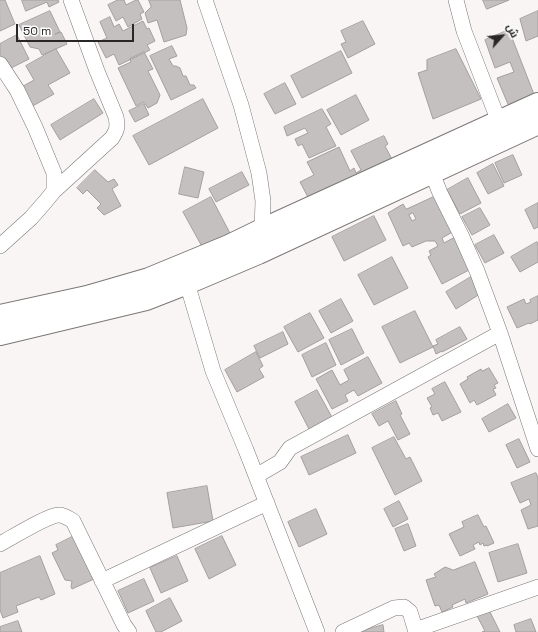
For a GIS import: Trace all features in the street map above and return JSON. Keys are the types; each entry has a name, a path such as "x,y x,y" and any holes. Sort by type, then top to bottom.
{"main road":[{"path":"0,316 87,298 148,279 229,246 538,104"},
{"path":"0,334 146,298 187,283 258,253 538,123"}],"street":[{"path":"0,246 31,218 54,190 112,138 117,130 118,125 116,117 97,71 71,0"},
{"path":"205,0 241,105 259,173 263,201 262,230 258,253"},
{"path":"456,0 464,31 499,122"},
{"path":"0,64 17,90 35,127 54,173 54,190"},
{"path":"432,172 440,193 477,271 500,333 538,449"},
{"path":"187,283 213,370 317,632"},
{"path":"256,476 280,462 290,448 500,333"},
{"path":"102,581 267,503"},
{"path":"0,544 49,518 58,515 65,516 72,521 124,625 129,632"},
{"path":"343,632 394,608 404,607 410,612 416,631 538,587"}],"building":[{"path":"0,0 5,0 15,24 0,31"},
{"path":"22,0 58,0 59,2 49,7 47,2 26,11"},
{"path":"118,0 124,0 126,5 138,0 144,12 140,14 142,19 128,27 123,17 116,21 108,5"},
{"path":"149,0 180,0 187,28 186,35 164,42 157,20 148,23 145,13 151,7"},
{"path":"483,0 509,0 487,9"},
{"path":"50,11 60,32 55,34 61,32 67,44 42,55 39,49 30,47 19,25"},
{"path":"538,11 538,36 526,41 520,19"},
{"path":"110,17 114,27 119,24 123,31 143,21 147,29 149,28 155,41 147,45 150,50 119,65 114,54 106,58 98,42 107,38 100,22"},
{"path":"363,21 375,44 348,58 341,44 346,42 341,31"},
{"path":"509,30 535,97 510,109 497,78 514,72 510,62 495,68 485,40"},
{"path":"17,35 29,59 5,71 0,61 0,44"},
{"path":"172,46 177,56 169,59 173,66 180,68 183,76 186,76 190,85 194,85 196,88 171,100 150,56"},
{"path":"56,49 70,73 48,85 54,94 29,108 18,89 34,80 26,66"},
{"path":"456,49 481,99 433,119 418,73 427,70 427,60"},
{"path":"341,51 352,73 302,98 291,76"},
{"path":"144,52 153,69 148,71 160,95 157,103 148,108 144,102 136,106 118,68 131,62 130,59"},
{"path":"285,83 296,104 275,114 264,94"},
{"path":"356,95 369,120 341,135 327,110"},
{"path":"94,99 103,113 60,140 51,125"},
{"path":"203,99 218,128 149,165 133,136"},
{"path":"144,104 149,115 135,122 129,111"},
{"path":"322,109 331,124 326,127 336,146 309,158 302,144 298,146 295,139 308,133 305,128 287,136 284,127"},
{"path":"384,136 388,144 385,146 394,163 310,201 300,182 314,175 307,162 339,147 350,171 354,168 356,173 361,170 351,151"},
{"path":"513,155 522,175 504,183 495,163"},
{"path":"493,164 504,186 488,194 477,173"},
{"path":"185,167 204,172 198,198 179,194"},
{"path":"95,170 108,182 114,179 118,185 112,189 121,206 104,215 97,208 101,204 87,190 83,194 77,188"},
{"path":"242,172 249,185 216,202 209,189"},
{"path":"468,178 481,203 460,214 447,190"},
{"path":"438,195 456,230 442,238 444,243 457,236 471,269 442,284 428,257 431,255 429,251 438,246 435,241 426,241 412,247 409,243 403,246 388,213 403,204 406,209","holes":["413,213 416,219 412,221 409,215"]},
{"path":"211,197 232,237 205,252 183,212"},
{"path":"538,203 538,227 534,229 525,210"},
{"path":"480,208 490,225 472,235 462,217"},
{"path":"374,216 386,240 344,261 332,237"},
{"path":"494,235 504,253 485,263 475,245"},
{"path":"537,242 538,262 520,272 511,257"},
{"path":"392,257 408,288 374,305 358,275"},
{"path":"471,277 480,294 456,309 446,292"},
{"path":"538,296 538,320 517,328 507,307 524,299 526,304"},
{"path":"341,299 353,321 331,333 319,311"},
{"path":"415,311 433,347 400,363 382,327"},
{"path":"310,313 324,338 298,352 284,327"},
{"path":"460,327 467,339 436,354 433,346 438,344 436,340"},
{"path":"352,329 364,353 341,365 329,340"},
{"path":"283,332 288,344 260,358 254,346"},
{"path":"326,343 336,365 312,377 302,355"},
{"path":"256,352 263,366 259,369 264,377 237,392 225,370"},
{"path":"368,357 382,383 358,396 354,390 345,395 348,401 332,409 316,379 332,370 340,385 349,380 344,370"},
{"path":"489,368 498,383 494,385 496,388 493,389 496,395 477,405 474,400 470,403 460,384 468,379 467,377 481,369 482,371"},
{"path":"445,382 461,412 442,421 438,413 433,415 430,408 432,407 427,398 435,394 432,389"},
{"path":"317,390 333,419 310,431 295,402"},
{"path":"396,401 402,414 400,415 410,434 398,440 388,421 379,426 372,414"},
{"path":"508,404 516,418 489,432 482,419"},
{"path":"348,435 356,453 309,475 301,457"},
{"path":"394,437 406,459 410,457 422,481 395,495 372,448"},
{"path":"519,439 530,462 517,468 506,445"},
{"path":"536,473 538,478 538,526 528,529 521,510 531,505 529,499 520,503 511,483"},
{"path":"207,486 213,521 173,528 167,493"},
{"path":"399,501 408,519 393,527 384,509"},
{"path":"316,509 327,534 299,547 288,522"},
{"path":"478,515 484,527 486,526 494,543 484,546 483,543 480,545 479,542 473,545 475,549 460,556 449,534 464,527 462,522"},
{"path":"408,524 416,546 404,551 395,529"},
{"path":"74,536 94,579 72,589 72,581 65,580 52,553 58,550 56,545"},
{"path":"222,536 236,565 209,579 195,549"},
{"path":"518,544 527,573 498,582 489,553"},
{"path":"40,556 55,594 41,600 39,597 16,606 18,612 3,618 0,610 0,573"},
{"path":"177,556 188,581 161,593 150,568"},
{"path":"475,562 488,594 466,603 465,599 442,612 439,605 435,606 426,580 436,577 434,574 445,567 453,570"},
{"path":"144,579 154,601 128,613 118,591"},
{"path":"170,598 182,621 161,632 156,632 146,611"},
{"path":"489,610 500,632 482,632 485,631 477,616"},
{"path":"531,619 536,632 516,632 514,625"},
{"path":"18,621 22,632 0,632 0,627"},
{"path":"383,625 384,632 358,632"}]}
